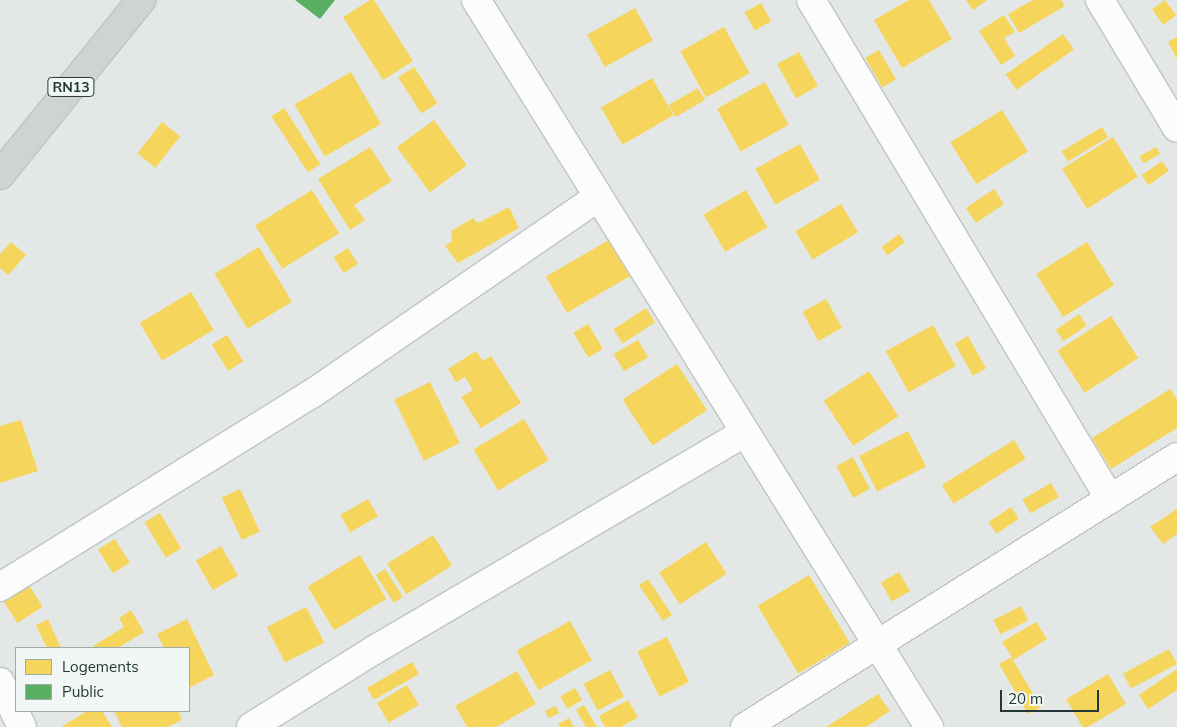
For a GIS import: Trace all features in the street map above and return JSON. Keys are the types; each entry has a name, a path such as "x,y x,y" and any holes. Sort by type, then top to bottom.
{"main road":[{"name":"RN13","path":"0,174 141,0"}],"street":[{"path":"476,0 929,727"},
{"path":"811,0 1110,499"},
{"path":"1100,0 1177,128"},
{"path":"0,587 313,393 598,196"},
{"path":"251,727 374,650 745,432"},
{"path":"745,727 1177,457"},
{"path":"0,682 22,727"}],"building: Logements":[{"path":"370,0 374,0 413,61 383,80 343,17"},
{"path":"909,0 929,0 952,39 902,68 874,20"},
{"path":"966,0 987,0 973,10"},
{"path":"1033,0 1061,0 1065,6 1019,33 1008,14"},
{"path":"1165,0 1176,15 1163,25 1152,9"},
{"path":"761,3 771,21 755,31 744,12"},
{"path":"635,8 653,40 605,67 587,35"},
{"path":"1004,15 1015,32 1004,38 1015,56 1001,65 979,31"},
{"path":"724,27 750,73 706,98 680,51"},
{"path":"1063,34 1074,50 1017,90 1006,74"},
{"path":"1177,37 1177,59 1168,42"},
{"path":"879,50 896,79 882,87 865,58"},
{"path":"799,52 818,86 796,98 777,64"},
{"path":"414,67 437,103 421,113 398,77"},
{"path":"351,72 381,124 325,156 295,104"},
{"path":"652,78 674,115 622,145 601,108"},
{"path":"765,82 789,125 741,152 717,109"},
{"path":"698,88 705,100 676,117 669,105"},
{"path":"284,108 320,164 308,172 271,116"},
{"path":"1002,110 1028,152 976,184 950,142"},
{"path":"434,120 467,165 430,192 397,147"},
{"path":"162,122 180,136 155,168 137,154"},
{"path":"1102,127 1108,137 1068,161 1062,151"},
{"path":"1113,137 1138,177 1087,209 1062,169"},
{"path":"800,144 820,180 775,205 755,169"},
{"path":"370,147 392,181 354,205 365,220 350,230 318,179"},
{"path":"1156,147 1160,154 1144,163 1140,156"},
{"path":"1162,161 1169,171 1148,185 1142,175"},
{"path":"994,189 1004,204 976,223 966,208"},
{"path":"312,190 339,233 282,269 255,226"},
{"path":"746,190 768,227 725,252 704,214"},
{"path":"841,204 858,232 813,260 796,231"},
{"path":"509,207 519,228 458,263 445,246 452,241 451,231 473,218 478,223"},
{"path":"899,234 905,242 887,255 881,247"},
{"path":"609,240 630,276 567,313 546,276"},
{"path":"11,242 26,255 8,275 0,268 0,254"},
{"path":"1087,242 1114,285 1063,317 1036,274"},
{"path":"259,247 292,302 247,329 214,274"},
{"path":"348,248 358,264 344,273 334,257"},
{"path":"191,292 214,330 162,361 140,323"},
{"path":"826,299 842,328 818,341 802,312"},
{"path":"646,308 655,322 623,343 613,329"},
{"path":"1079,314 1087,326 1064,341 1056,330"},
{"path":"1111,316 1138,358 1085,393 1057,351"},
{"path":"588,324 603,349 588,358 573,333"},
{"path":"933,325 956,366 909,392 886,351"},
{"path":"227,335 243,361 228,371 212,345"},
{"path":"968,336 986,368 973,376 955,343"},
{"path":"638,340 648,357 624,371 614,354"},
{"path":"476,351 483,361 491,356 521,403 481,428 461,397 473,390 465,377 456,382 448,369"},
{"path":"677,364 707,410 652,446 622,399"},
{"path":"869,371 898,416 853,446 824,400"},
{"path":"430,382 460,443 424,461 394,400"},
{"path":"1170,389 1177,399 1177,428 1111,469 1092,438"},
{"path":"524,419 549,460 498,491 473,449"},
{"path":"21,420 38,471 0,483 0,426"},
{"path":"908,431 926,467 877,492 859,456"},
{"path":"1014,440 1026,459 954,504 942,485"},
{"path":"853,457 870,489 853,498 836,466"},
{"path":"1051,483 1059,497 1030,513 1022,500"},
{"path":"240,489 260,532 242,540 222,497"},
{"path":"368,499 378,516 350,532 340,515"},
{"path":"1011,507 1019,519 996,534 989,522"},
{"path":"1177,509 1177,534 1163,544 1150,527"},
{"path":"160,513 181,548 166,557 145,522"},
{"path":"433,535 452,566 406,594 387,564"},
{"path":"115,539 130,563 113,573 98,550"},
{"path":"706,542 727,574 680,604 659,572"},
{"path":"221,546 238,575 213,590 196,560"},
{"path":"360,555 386,599 334,630 308,586"},
{"path":"385,569 403,597 394,603 376,575"},
{"path":"899,572 910,591 892,602 881,582"},
{"path":"809,575 850,643 798,674 758,606"},
{"path":"648,579 672,615 663,621 639,585"},
{"path":"28,584 43,607 18,623 3,600"},
{"path":"1021,606 1028,620 1001,634 993,620"},
{"path":"306,607 324,643 285,663 267,627"},
{"path":"131,610 144,632 120,647 94,647 124,627 119,618"},
{"path":"48,619 61,647 47,647 36,625"},
{"path":"187,619 214,675 190,687 190,647 164,647 157,634"},
{"path":"570,621 592,660 538,690 517,651"},
{"path":"1036,622 1047,639 1013,660 1041,707 1028,714 999,664 1012,657 1002,642"},
{"path":"667,637 689,682 659,696 637,651"},
{"path":"1169,649 1177,664 1131,688 1123,673"},
{"path":"412,662 419,674 374,700 367,688"},
{"path":"1177,669 1177,690 1148,709 1139,695"},
{"path":"610,670 624,696 598,711 584,684"},
{"path":"517,671 536,704 496,727 467,727 455,706"},
{"path":"1108,674 1126,704 1088,727 1083,727 1066,699"},
{"path":"407,685 419,705 389,723 377,703"},
{"path":"575,688 582,700 567,709 560,696"},
{"path":"878,694 890,711 866,727 826,727"},
{"path":"628,700 638,717 621,727 605,727 599,716"},
{"path":"584,705 597,727 586,727 576,710"},
{"path":"556,706 559,713 548,718 545,711"},
{"path":"85,712 103,712 112,727 61,727"},
{"path":"114,712 178,712 182,720 167,727 122,727"},
{"path":"569,718 574,727 560,727 558,724"}],"building: Public":[{"path":"295,0 335,0 320,19"}]}
